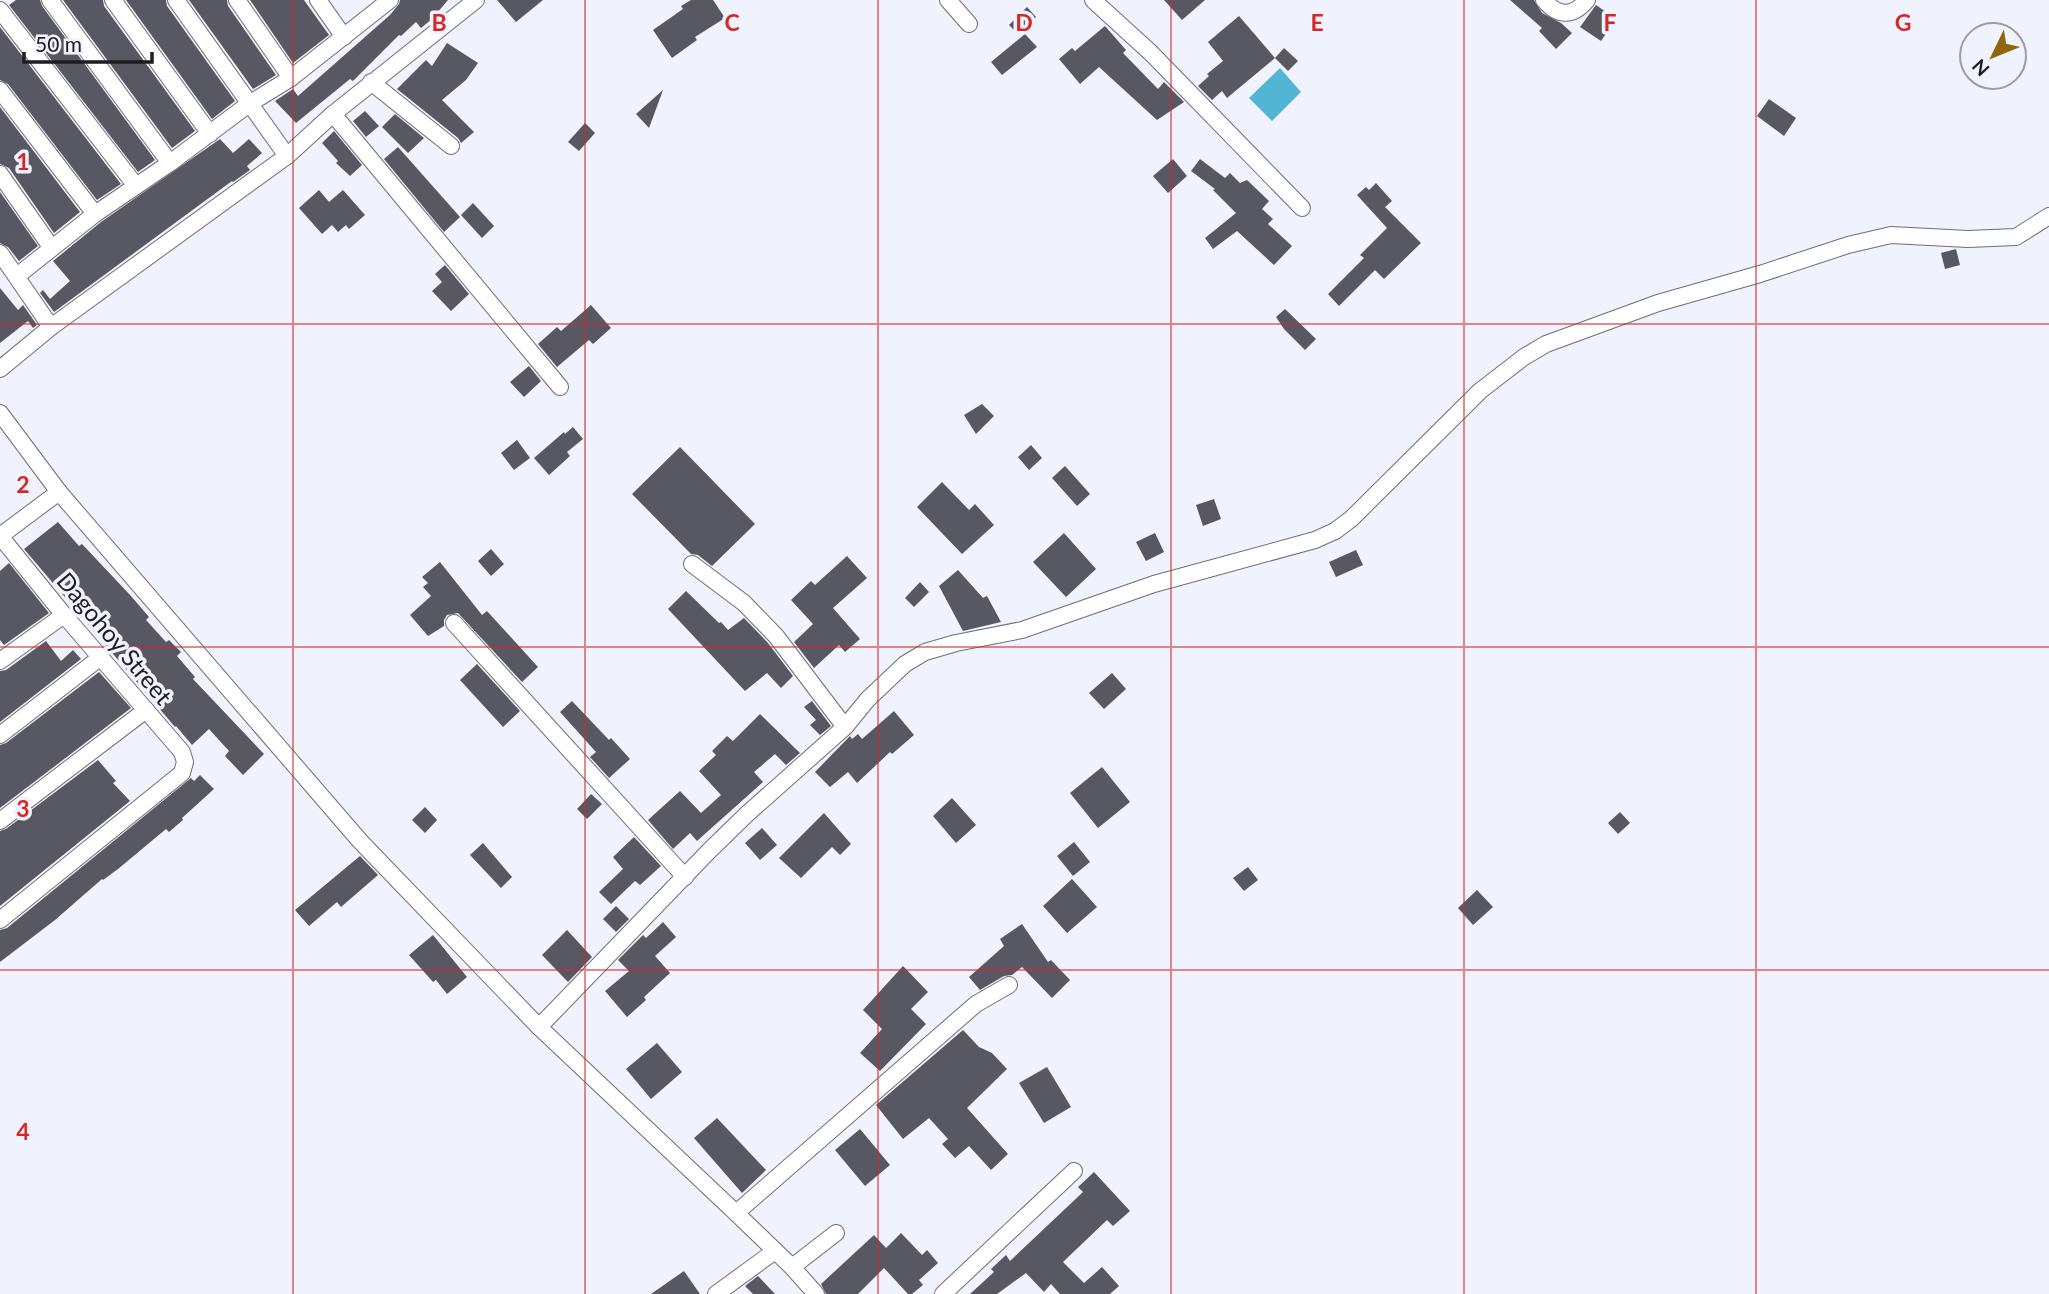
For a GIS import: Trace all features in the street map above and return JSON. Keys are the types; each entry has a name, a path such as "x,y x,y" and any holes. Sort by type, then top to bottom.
{"street":[{"path":"51,0 170,163"},
{"path":"113,0 209,134"},
{"path":"176,0 287,156"},
{"path":"237,0 291,78"},
{"path":"318,0 344,37"},
{"path":"17,276 95,214 249,104 291,78 390,0"},
{"path":"0,369 51,327 287,156 332,114 475,0"},
{"path":"948,0 969,24"},
{"path":"1093,0 1152,53 1302,208"},
{"path":"1544,0 1553,9 1568,14 1579,9 1587,0"},
{"path":"0,10 136,186"},
{"path":"371,82 451,146"},
{"path":"0,90 95,214"},
{"path":"332,114 560,387"},
{"path":"0,174 51,247"},
{"path":"539,1027 747,814 845,727 905,664 925,652 1022,630 1141,588 1315,540 1335,531 1370,502 1480,391 1546,344 1658,303 1848,245 1891,235 1968,239 2016,237 2049,216"},
{"path":"0,253 51,327"},
{"path":"0,413 59,492 360,841 539,1027 736,1213 816,1294"},
{"path":"0,536 59,492"},
{"name":"Dagohoy Street","path":"0,536 182,752 185,762 182,773 0,920"},
{"path":"692,564 744,604 776,636 845,727"},
{"path":"0,661 64,615"},
{"path":"454,623 685,877"},
{"path":"0,735 101,657"},
{"path":"0,821 146,710"},
{"path":"736,1213 976,1004 1009,985"},
{"path":"943,1294 1074,1171"},
{"path":"792,1267 836,1233"},
{"path":"716,1294 775,1251"}],"water":[{"path":"1280,68 1301,92 1272,121 1249,98"}],"building":[{"path":"16,0 40,0 155,160 138,172 9,5"},
{"path":"63,0 103,0 104,6 195,131 172,148"},
{"path":"126,0 166,0 167,6 235,101 212,119"},
{"path":"189,0 227,0 228,6 276,75 253,89"},
{"path":"250,0 304,0 329,35 293,63"},
{"path":"400,0 448,0 421,28 416,22 399,35 353,81 350,79 296,123 275,101 293,89 298,96 390,15"},
{"path":"497,0 543,0 516,22"},
{"path":"691,0 713,0 725,18 695,37 697,40 672,58 653,30 683,9 681,6"},
{"path":"1164,0 1205,0 1182,20"},
{"path":"1510,0 1534,0 1542,13 1561,23 1572,33 1556,49 1539,31 1542,28"},
{"path":"1596,5 1616,19 1601,41 1580,27"},
{"path":"1027,7 1036,17 1018,34 1009,25"},
{"path":"1239,16 1275,58 1227,98 1222,91 1212,100 1198,86 1209,76 1207,74 1223,61 1208,42"},
{"path":"1105,26 1126,50 1123,53 1158,89 1164,82 1184,102 1157,120 1099,67 1080,84 1059,59 1072,48 1075,51"},
{"path":"0,27 121,184 97,200 8,84 0,80"},
{"path":"1025,34 1037,47 1002,75 991,62"},
{"path":"447,43 478,63 466,80 442,100 474,132 461,143 397,89 426,60 432,66"},
{"path":"1284,48 1298,61 1288,71 1275,58"},
{"path":"663,90 649,128 636,114"},
{"path":"1769,99 1796,118 1784,136 1757,116"},
{"path":"0,107 80,212 54,233 9,168 0,164"},
{"path":"365,111 379,126 366,137 353,121"},
{"path":"395,114 424,138 408,153 382,127"},
{"path":"585,123 595,133 579,151 568,142"},
{"path":"334,131 362,165 350,176 336,163 338,161 322,143"},
{"path":"220,139 233,153 249,139 262,153 247,166 250,170 54,312 40,293 43,290 50,299 70,281 53,261 101,222"},
{"path":"398,147 460,217 444,232 384,159"},
{"path":"1173,159 1187,176 1168,193 1153,176"},
{"path":"1200,159 1225,178 1230,173 1240,183 1247,180 1269,201 1262,209 1273,219 1268,224 1292,246 1274,265 1237,231 1213,249 1205,238 1236,213 1213,190 1215,189 1191,171"},
{"path":"1376,183 1392,201 1385,207 1421,243 1384,279 1375,270 1339,306 1328,294 1364,258 1360,255 1387,228 1357,195 1366,187 1369,190"},
{"path":"319,190 329,202 343,190 365,215 349,229 346,225 338,232 332,225 322,234 299,208"},
{"path":"0,192 38,246 19,261 8,247 0,243"},
{"path":"473,203 494,226 482,238 461,215"},
{"path":"1956,249 1960,265 1945,269 1941,253"},
{"path":"445,265 469,294 451,311 432,291 442,282 435,274"},
{"path":"0,288 18,310 23,305 37,325 33,328 28,321 0,343"},
{"path":"591,305 611,328 593,344 589,340 557,367 538,344 557,327 561,331"},
{"path":"1285,309 1316,339 1305,350 1276,317"},
{"path":"529,366 541,381 524,397 510,382"},
{"path":"982,404 994,416 976,434 964,415"},
{"path":"573,427 583,439 567,452 570,456 549,475 534,458"},
{"path":"517,440 530,458 514,470 501,453"},
{"path":"1031,445 1042,458 1029,470 1018,457"},
{"path":"680,447 755,524 712,566 698,555 691,554 632,494"},
{"path":"1065,466 1090,494 1077,506 1052,478"},
{"path":"942,482 969,510 975,504 994,525 962,554 917,507"},
{"path":"1214,499 1221,519 1203,526 1196,505"},
{"path":"58,522 131,596 149,617 146,620 166,642 169,640 181,652 177,656 195,677 193,679 264,754 243,775 225,756 229,751 209,729 192,745 24,549"},
{"path":"1064,533 1096,569 1066,597 1033,562"},
{"path":"1155,533 1164,552 1146,561 1136,542"},
{"path":"491,549 504,564 491,576 478,561"},
{"path":"1356,550 1363,565 1336,577 1329,562"},
{"path":"847,556 867,578 833,608 860,639 845,652 839,645 814,668 794,642 813,624 791,600 811,581 815,585"},
{"path":"440,562 482,615 487,611 538,667 522,682 458,613 447,615 444,626 428,636 410,615 431,596 423,587 428,583 422,577"},
{"path":"9,563 49,613 4,645 0,640 0,571"},
{"path":"958,570 983,598 987,596 1001,622 963,631 939,586"},
{"path":"920,582 929,592 914,607 905,598"},
{"path":"686,591 728,630 744,618 768,643 793,676 781,688 767,673 745,691 668,609"},
{"path":"46,641 61,661 73,650 81,659 0,722 0,671 6,670"},
{"path":"477,664 520,711 503,727 460,680"},
{"path":"99,672 131,708 0,808 0,745"},
{"path":"1112,673 1126,689 1104,709 1089,693"},
{"path":"572,701 630,759 609,778 590,757 596,752 560,712"},
{"path":"812,701 831,726 820,735 810,725 816,720 804,707"},
{"path":"894,711 914,735 892,754 890,752 857,783 848,772 830,787 815,772 850,736 852,739 858,734 862,739"},
{"path":"760,714 800,753 786,765 775,754 754,772 763,782 697,841 690,833 673,849 648,820 680,791 701,813 721,795 699,771 716,755 712,751 727,736 733,741"},
{"path":"98,760 116,781 113,783 130,801 0,906 0,831"},
{"path":"1102,767 1130,802 1098,828 1070,793"},
{"path":"200,775 214,789 182,818 183,820 169,832 166,829 0,962 0,930 7,928 191,778 194,781"},
{"path":"591,794 602,804 587,819 577,809"},
{"path":"952,798 976,825 956,843 933,816"},
{"path":"425,807 437,820 425,833 412,820"},
{"path":"1620,812 1630,823 1618,834 1608,823"},
{"path":"824,813 851,844 840,855 832,847 801,878 779,858"},
{"path":"762,828 777,845 760,860 745,843"},
{"path":"634,837 661,866 640,885 635,881 611,904 599,892 623,869 613,857"},
{"path":"1074,842 1090,862 1073,876 1057,856"},
{"path":"483,843 512,877 501,888 470,855"},
{"path":"360,856 378,875 341,907 337,902 309,926 295,910"},
{"path":"1248,867 1258,880 1244,891 1233,878"},
{"path":"1072,879 1097,907 1067,933 1043,906"},
{"path":"1477,890 1493,907 1473,925 1458,908"},
{"path":"616,906 629,919 616,932 603,919"},
{"path":"663,922 676,937 655,956 670,973 627,1017 605,991 629,971 618,960 643,935 646,938"},
{"path":"1022,924 1048,962 1051,960 1070,980 1052,998 1022,967 1012,975 1004,976 980,990 969,977 1004,946 1000,939"},
{"path":"567,930 592,957 568,982 542,955"},
{"path":"433,935 467,977 447,994 409,955"},
{"path":"903,966 928,992 911,1009 926,1024 880,1071 860,1053 882,1029 863,1010"},
{"path":"963,1030 979,1047 992,1053 1007,1069 967,1108 1008,1154 991,1170 969,1146 955,1158 942,1144 948,1139 929,1118 903,1139 876,1105"},
{"path":"657,1043 682,1072 651,1099 626,1069"},
{"path":"1047,1067 1071,1107 1044,1123 1019,1083"},
{"path":"717,1118 766,1170 742,1193 694,1138"},
{"path":"860,1129 890,1165 865,1186 835,1150"},
{"path":"1094,1172 1130,1211 1113,1226 1107,1220 1063,1262 1084,1283 1102,1267 1119,1286 1110,1294 1060,1294 1051,1284 1044,1292 1026,1273 997,1294 970,1294 994,1272 991,1269 1006,1255 1010,1261 1083,1192 1078,1187"},
{"path":"901,1233 922,1255 927,1250 938,1263 919,1280 923,1285 912,1294 908,1294 884,1268 858,1294 826,1294 821,1284 874,1235 886,1248"},
{"path":"684,1271 700,1294 651,1294"},
{"path":"758,1276 775,1294 753,1294 745,1286"}]}
